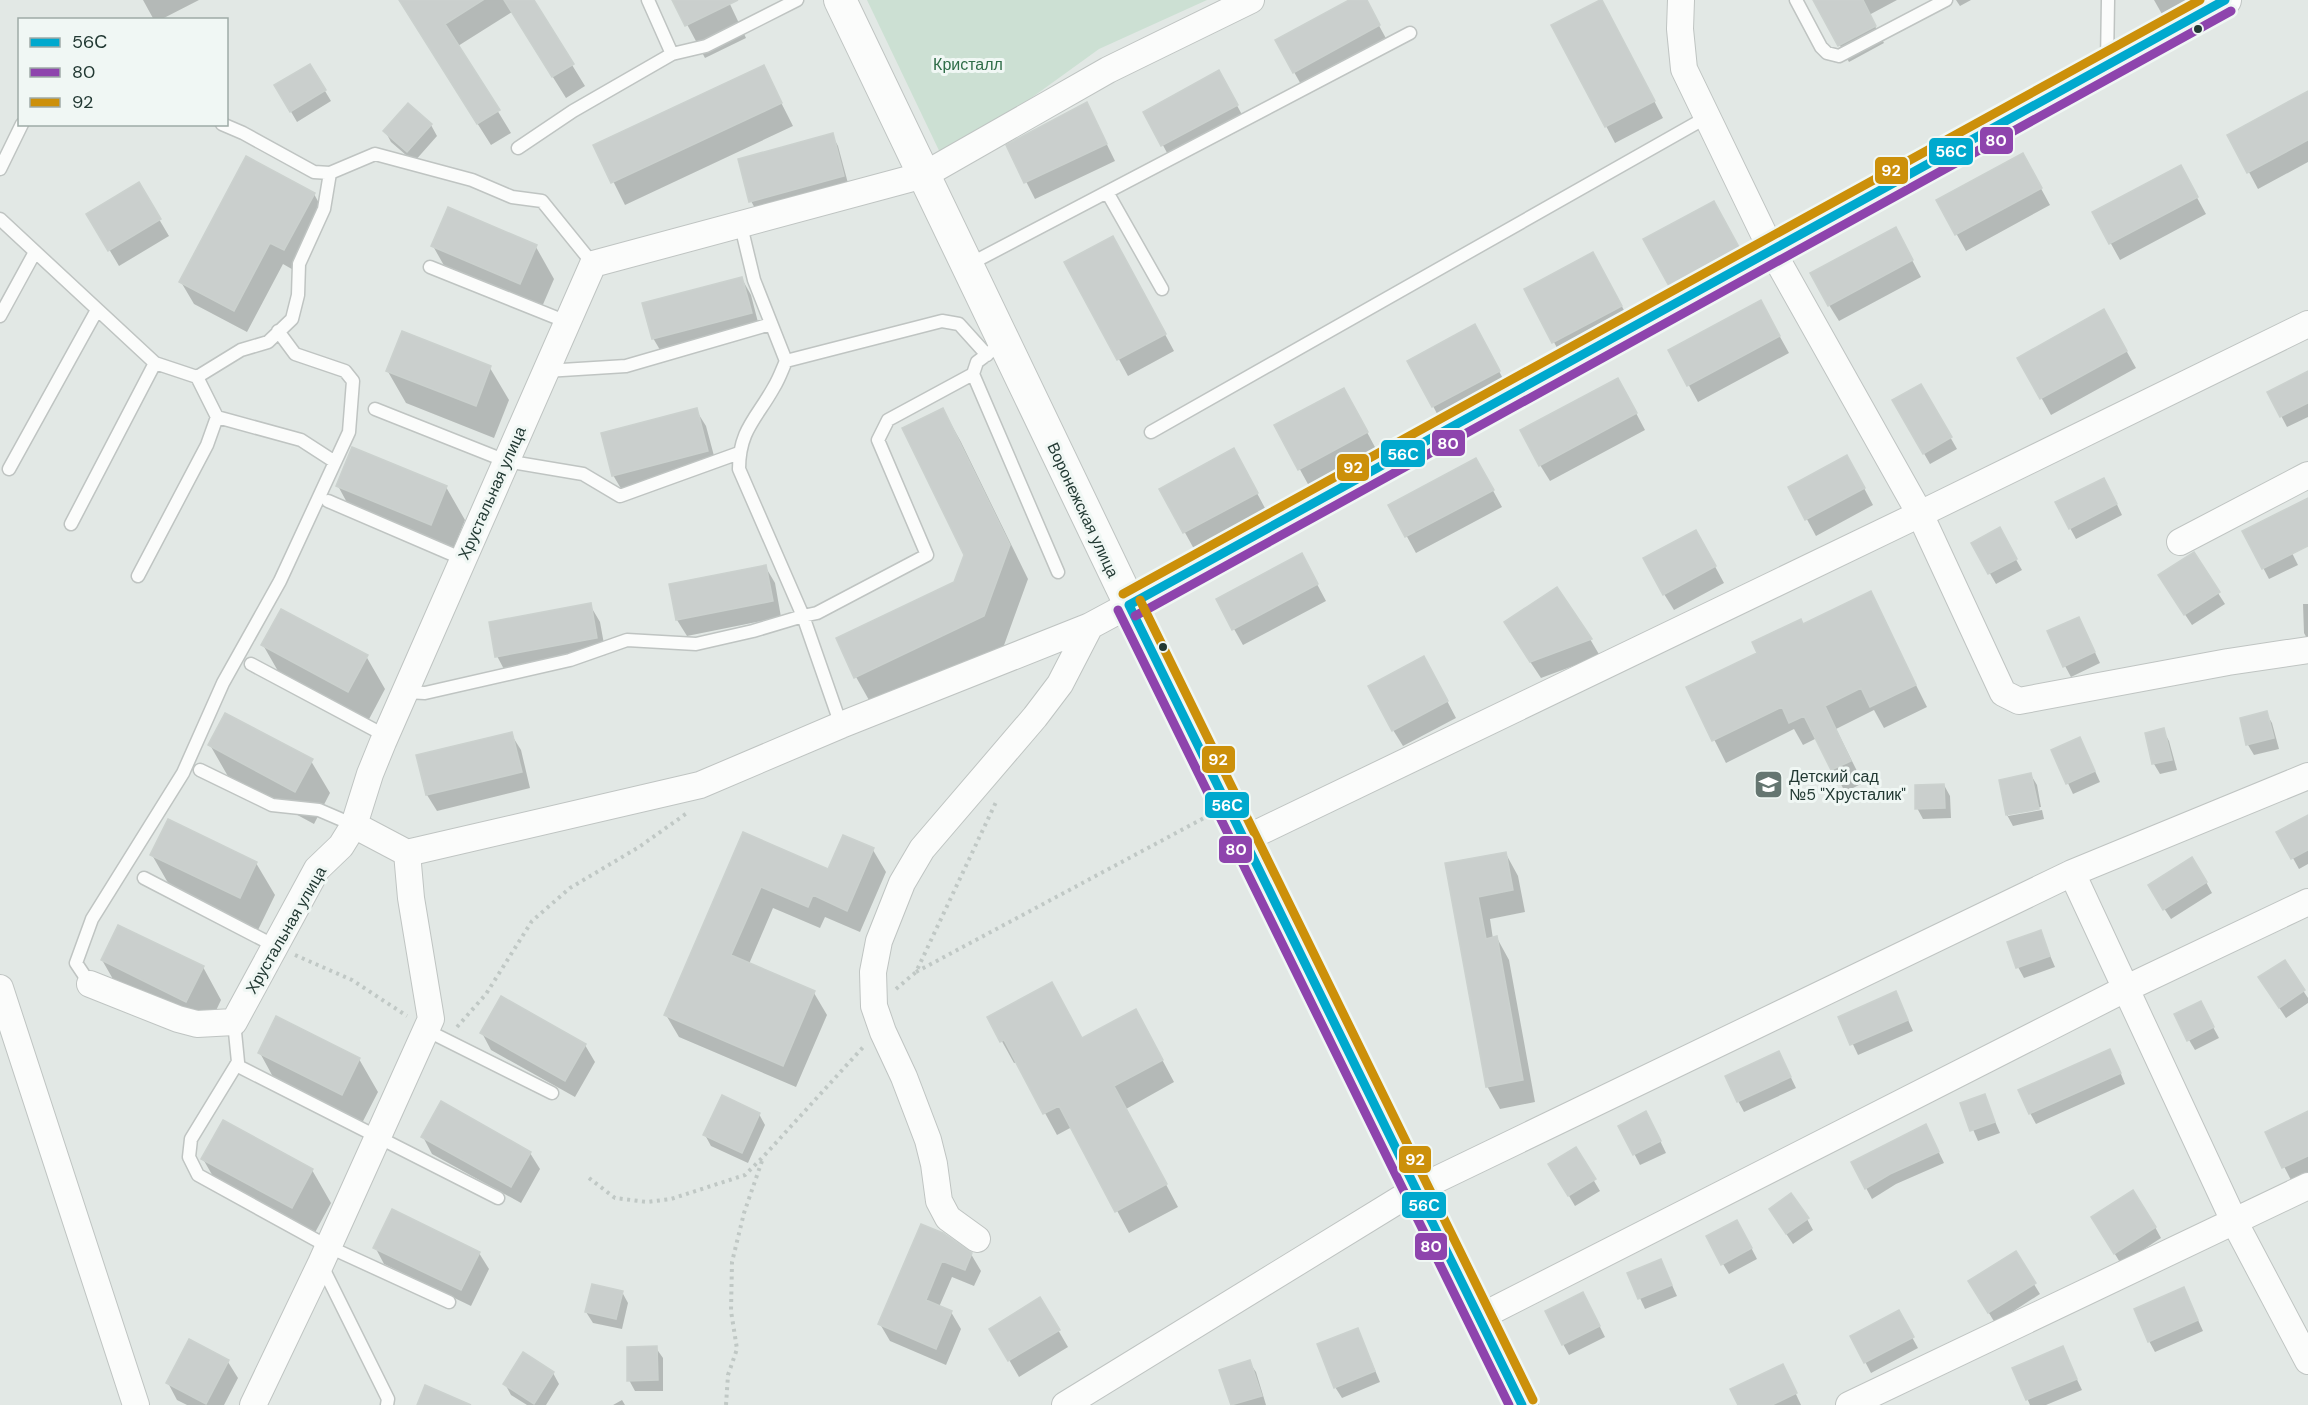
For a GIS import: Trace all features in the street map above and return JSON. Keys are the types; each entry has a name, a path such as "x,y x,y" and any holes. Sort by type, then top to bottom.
{"street":[{"name":"Воронежская улица","path":"840,0 967,266 995,349 1129,605 1522,1405"},
{"path":"593,264 924,175 1108,70 1251,0"},
{"path":"1681,0 1680,29 1684,69 1771,249 1920,514 2003,693 2019,701 2228,662 2308,650"},
{"path":"354,825 407,854 700,785 842,725 1090,626 2225,0"},
{"name":"Хрустальная улица","path":"234,1022 317,869 341,846 354,825 370,774 386,736 593,264"},
{"path":"1243,840 1920,514 2308,324"},
{"path":"2180,542 2308,475"},
{"path":"977,1239 948,1218 939,1201 928,1140 878,1017 873,972 879,941 902,883 922,849 1011,747 1060,684 1090,626"},
{"path":"1065,1405 1415,1190 2073,873 2308,776"},
{"path":"253,1405 377,1137 434,1035 411,898 407,854"},
{"path":"2073,873 2234,1221 2308,1361"},
{"path":"1478,1318 2127,988 2308,902"},
{"path":"90,984 178,1019 197,1024 234,1022"},
{"path":"0,988 136,1405"},
{"path":"1849,1405 2308,1186"}],"lane":[{"path":"648,0 672,54"},
{"path":"518,148 573,111 672,54 706,46 797,0"},
{"path":"1796,0 1821,47 1827,53 1839,56 1946,0"},
{"path":"2107,64 2108,0"},
{"path":"967,266 1410,33"},
{"path":"1151,432 1707,117"},
{"path":"0,169 21,126"},
{"path":"227,126 314,172 330,173 375,154 472,180 512,197 542,201 593,264"},
{"path":"196,377 241,350 268,342 292,319 298,296 299,264 324,209 330,173"},
{"path":"1107,192 1162,289"},
{"path":"0,219 155,363 196,377 217,417 301,440 335,462"},
{"path":"741,225 754,280 786,361 774,388 749,424 739,453 739,470 803,616 842,725"},
{"path":"0,316 35,252"},
{"path":"430,267 567,322"},
{"path":"9,469 97,310"},
{"path":"786,361 942,321 958,324 995,349 977,362 973,374 1058,572"},
{"path":"546,371 626,366 771,324"},
{"path":"90,984 76,963 92,919 183,773 223,683 280,581 349,432 353,381 345,371 294,354 278,332"},
{"path":"71,524 155,363"},
{"path":"405,692 425,693 570,660 627,640 696,644 753,631 817,613 927,555 878,440 888,420 973,374"},
{"path":"375,409 506,461 583,474 620,496 739,453"},
{"path":"138,576 207,445 217,417"},
{"path":"328,501 463,559"},
{"path":"251,664 386,736"},
{"path":"201,770 272,805 319,810 354,825"},
{"path":"144,878 275,946"},
{"path":"234,1022 238,1062 191,1139 189,1156 198,1175 324,1255 449,1302"},
{"path":"434,1035 552,1093"},
{"path":"236,1065 498,1198"},
{"path":"324,1255 388,1399 387,1405"}],"path":[{"path":"589,1178 615,1198 647,1202 671,1198 745,1175 763,1157 916,972 1001,791"},
{"path":"275,946 352,980 393,1005 434,1035 453,1032 486,994 532,921 570,888 639,847 683,818 690,809"},
{"path":"916,972 1209,816"},
{"path":"726,1405 728,1375 737,1349 730,1311 732,1262 744,1214 763,1157"}],"green space":[{"name":"Кристалл","path":"867,0 1207,0 1099,49 944,161"}],"building":[{"path":"399,0 483,0 445,24 500,110 477,124"},
{"path":"504,0 534,0 574,64 552,77"},
{"path":"672,0 738,0 685,26"},
{"path":"1349,0 1367,0 1380,25 1293,73 1275,40"},
{"path":"1600,0 1655,101 1605,127 1551,25"},
{"path":"1813,0 1863,0 1876,26 1838,46"},
{"path":"310,64 326,90 290,112 274,85"},
{"path":"764,65 782,103 611,183 593,145"},
{"path":"1219,70 1238,105 1161,146 1143,112"},
{"path":"2308,91 2308,140 2247,173 2227,135"},
{"path":"1087,102 1107,144 1024,183 1006,145"},
{"path":"408,103 432,124 407,152 383,131"},
{"path":"833,133 844,176 749,202 738,159"},
{"path":"2023,153 2042,188 1955,235 1936,200"},
{"path":"246,156 315,193 284,250 270,243 234,311 179,282"},
{"path":"2181,165 2198,197 2109,244 2092,212"},
{"path":"139,182 161,219 108,251 86,214"},
{"path":"1714,201 1739,247 1669,286 1643,239"},
{"path":"448,207 537,245 520,284 431,246"},
{"path":"1896,227 1913,260 1828,306 1810,273"},
{"path":"1113,236 1166,334 1117,360 1064,262"},
{"path":"1593,252 1622,306 1552,343 1524,289"},
{"path":"742,277 752,313 652,339 642,303"},
{"path":"1761,300 1780,336 1687,386 1668,350"},
{"path":"2104,309 2127,351 2040,399 2017,358"},
{"path":"1475,324 1500,371 1432,407 1407,361"},
{"path":"402,331 491,366 476,406 386,371"},
{"path":"2308,371 2308,403 2280,417 2267,392"},
{"path":"1618,378 1637,413 1539,466 1520,430"},
{"path":"1921,384 1952,437 1923,454 1892,400"},
{"path":"1344,388 1368,432 1298,470 1274,425"},
{"path":"697,408 708,451 612,476 601,433"},
{"path":"943,408 1010,545 984,616 854,678 836,638 954,582 964,555 902,428"},
{"path":"352,447 447,486 431,525 336,486"},
{"path":"1234,448 1258,493 1183,533 1159,489"},
{"path":"1847,455 1865,488 1805,520 1788,487"},
{"path":"1476,458 1494,490 1405,537 1388,505"},
{"path":"2104,478 2117,504 2069,529 2055,502"},
{"path":"2308,498 2308,546 2262,569 2242,531"},
{"path":"2000,527 2017,559 1988,574 1971,543"},
{"path":"1696,530 1716,566 1663,595 1643,558"},
{"path":"2194,552 2220,592 2184,615 2158,575"},
{"path":"1302,553 1318,584 1232,630 1216,599"},
{"path":"766,565 773,601 676,620 669,584"},
{"path":"1557,587 1592,639 1530,662 1504,622"},
{"name":"Детский сад №5 \"Хрусталик\"","path":"1871,591 1916,685 1870,707 1861,688 1825,706 1851,761 1831,770 1804,716 1789,723 1782,707 1712,741 1686,687 1757,653 1752,642 1801,619 1803,624"},
{"path":"591,603 597,638 495,657 489,622"},
{"path":"281,609 368,655 348,692 261,645"},
{"path":"2079,617 2095,652 2063,667 2047,631"},
{"path":"1424,656 1448,701 1392,731 1368,686"},
{"path":"2267,711 2274,738 2246,745 2240,718"},
{"path":"225,713 313,759 295,792 208,745"},
{"path":"2164,728 2172,760 2152,764 2145,733"},
{"path":"512,732 522,772 426,795 416,755"},
{"path":"2080,737 2095,771 2066,784 2051,750"},
{"path":"2031,773 2039,809 2006,815 1999,780"},
{"path":"1944,784 1945,808 1915,809 1915,785"},
{"path":"2308,815 2308,850 2291,859 2276,832"},
{"path":"168,819 257,862 240,898 150,855"},
{"path":"743,832 828,869 843,835 874,848 847,911 813,895 808,907 761,887 731,955 815,991 783,1066 664,1015"},
{"path":"1506,852 1513,890 1478,897 1486,939 1497,936 1523,1080 1486,1087 1445,863"},
{"path":"2192,857 2207,882 2163,910 2148,885"},
{"path":"118,925 204,966 186,1002 101,960"},
{"path":"2041,930 2050,956 2016,968 2007,942"},
{"path":"2285,960 2305,990 2279,1008 2258,977"},
{"path":"1052,982 1082,1038 1136,1009 1163,1060 1114,1086 1167,1184 1115,1212 1059,1106 1043,1114 1004,1040 1000,1042 987,1017"},
{"path":"1896,991 1908,1020 1850,1045 1838,1017"},
{"path":"501,996 586,1044 565,1081 480,1033"},
{"path":"2201,1001 2214,1027 2187,1041 2174,1014"},
{"path":"276,1016 360,1058 342,1095 258,1053"},
{"path":"2110,1049 2121,1073 2029,1114 2018,1090"},
{"path":"1779,1051 1791,1077 1737,1102 1725,1076"},
{"path":"1985,1094 1995,1122 1970,1131 1960,1103"},
{"path":"722,1095 760,1113 742,1153 703,1135"},
{"path":"441,1101 531,1152 511,1187 421,1137"},
{"path":"1646,1111 1661,1141 1633,1155 1618,1126"},
{"path":"2308,1111 2308,1156 2282,1168 2265,1132"},
{"path":"223,1120 313,1169 292,1208 201,1159"},
{"path":"1926,1124 1939,1152 1890,1174 1865,1189 1851,1162"},
{"path":"1576,1147 1596,1179 1568,1196 1548,1164"},
{"path":"2133,1190 2156,1227 2114,1254 2091,1217"},
{"path":"1791,1193 1809,1218 1786,1234 1769,1209"},
{"path":"392,1209 480,1252 461,1290 373,1248"},
{"path":"1737,1220 1752,1248 1721,1265 1706,1236"},
{"path":"921,1224 943,1233 972,1253 965,1270 942,1261 926,1300 952,1311 936,1349 878,1324"},
{"path":"2016,1251 2036,1283 1988,1313 1968,1281"},
{"path":"1661,1259 1672,1285 1638,1299 1627,1273"},
{"path":"592,1284 623,1291 616,1319 585,1312"},
{"path":"2184,1287 2198,1320 2148,1342 2134,1309"},
{"path":"1583,1292 1600,1326 1562,1345 1545,1311"},
{"path":"1040,1297 1060,1330 1008,1361 989,1329"},
{"path":"1899,1310 1914,1337 1864,1363 1850,1336"},
{"path":"1358,1328 1375,1371 1334,1388 1317,1344"},
{"path":"189,1339 229,1360 206,1404 166,1383"},
{"path":"657,1346 658,1380 627,1381 627,1347"},
{"path":"2063,1346 2077,1379 2026,1400 2012,1368"},
{"path":"523,1352 554,1372 534,1404 503,1384"},
{"path":"1250,1360 1262,1396 1231,1405 1219,1370"},
{"path":"1783,1364 1797,1393 1772,1405 1738,1405 1730,1389"},
{"path":"425,1385 471,1405 417,1405"}],"transit line":[{"name":"92","path":"1123,594 2200,0"},
{"name":"56С","path":"1129,605 2225,0"},
{"name":"80","path":"1135,616 2231,11"},
{"name":"92","path":"1140,600 1533,1400"},
{"name":"56С","path":"1129,605 1522,1405"},
{"name":"80","path":"1118,610 1509,1405"}],"place":[{"name":"Детский сад №5 \"Хрусталик\"","path":"1768,785"}]}
